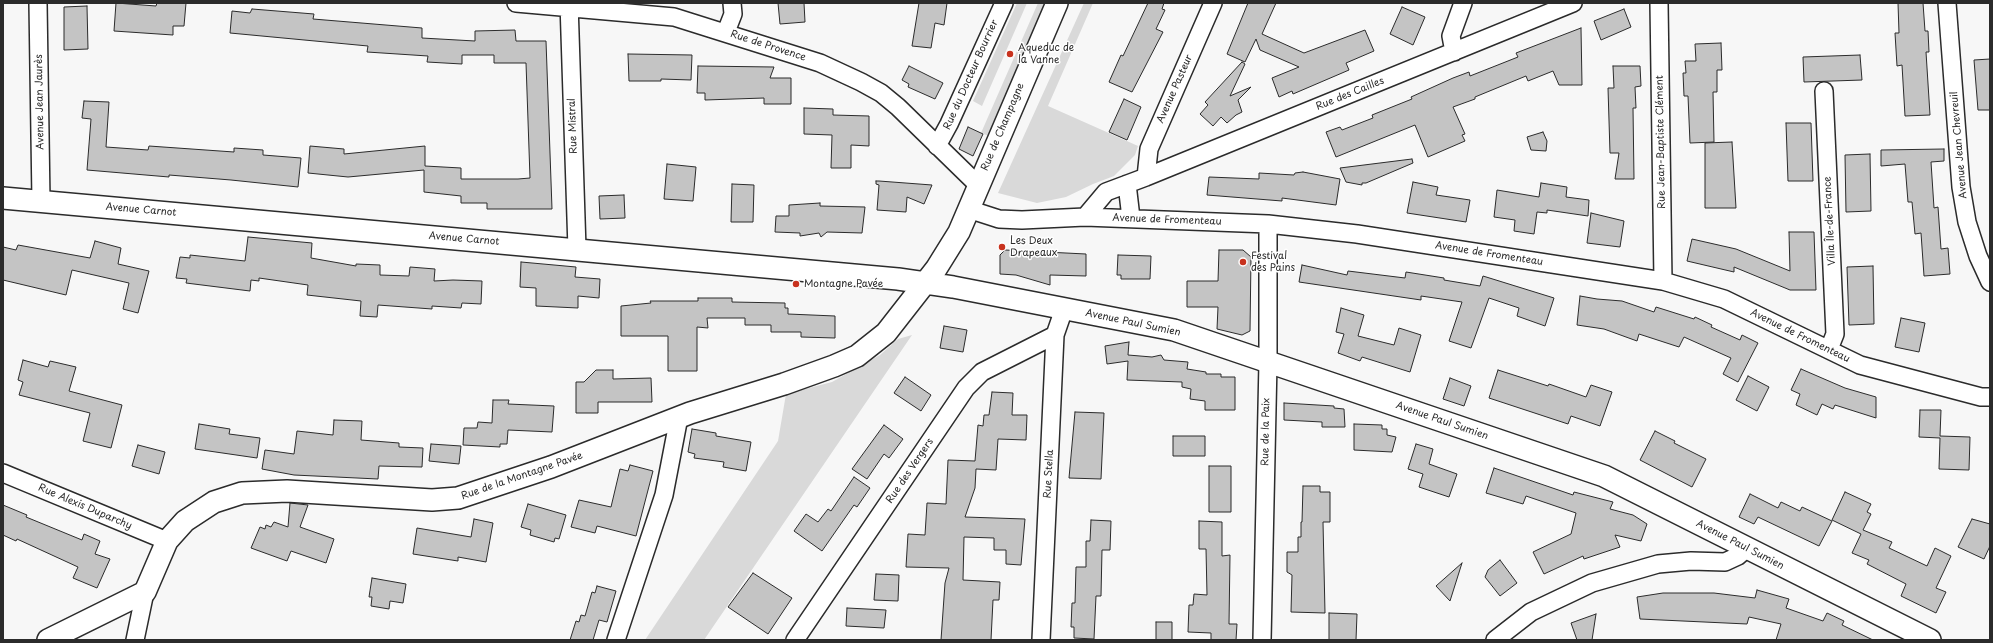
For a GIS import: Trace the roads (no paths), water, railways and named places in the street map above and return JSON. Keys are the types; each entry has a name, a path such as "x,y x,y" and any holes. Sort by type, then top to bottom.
{"street":[{"name":"Avenue Jean Jaurès","path":"38,3 41,201"},
{"name":"Rue de Provence","path":"516,3 569,5 674,17 726,32 820,63 881,93 898,107 978,185"},
{"path":"726,32 733,14 732,3"},
{"name":"Rue du Docteur Bourrier","path":"937,146 950,124 1004,3"},
{"name":"Rue de Champagne","path":"968,209 1057,3"},
{"name":"Avenue Pasteur","path":"1146,177 1149,149 1214,3"},
{"path":"1454,52 1451,36 1463,3"},
{"name":"Rue des Cailles","path":"1085,217 1106,192 1573,3"},
{"name":"Rue Jean-Baptiste Clément","path":"1659,3 1663,281"},
{"name":"Avenue Jean Chevreuil","path":"1948,3 1961,187 1967,222 1976,249 1990,282"},
{"name":"Rue Mistral","path":"569,5 577,249"},
{"name":"Villa Île-de-France","path":"1824,91 1835,334 1829,350"},
{"path":"1127,184 1131,218"},
{"name":"Avenue Carnot","path":"3,198 577,249 925,283"},
{"name":"Avenue de Fromenteau","path":"968,209 999,219 1022,220 1085,217 1268,224 1357,234 1663,281 1724,299 1860,365 1974,395 1990,397"},
{"name":"Rue de la Montagne Pavée","path":"136,640 145,592 167,541 185,521 214,502 242,493 287,491 432,500 458,498 551,467 679,417 722,402 784,384 834,366 857,356 886,333 936,269 959,232 968,209"},
{"name":"Rue de la Paix","path":"1262,640 1268,362 1268,224"},
{"name":"Avenue Paul Sumien","path":"925,283 1174,330 1604,476 1930,640"},
{"name":"Rue Stella","path":"1042,640 1055,335 1064,309"},
{"name":"Rue des Vergers","path":"795,640 966,388 982,372 1055,335"},
{"path":"616,640 664,495 679,417"},
{"name":"Rue Alexis Duparchy","path":"3,473 167,541"},
{"path":"1495,640 1531,612 1592,583 1658,564 1691,561 1725,562 1738,556 1747,548"},
{"path":"48,640 145,592"}],"place":[{"name":"Aqueduc de la Vanne","path":"1010,54"},
{"name":"Les Deux Drapeaux","path":"1002,247"},
{"name":"Festival des Pains","path":"1243,262"},
{"name":"Montagne Pavée","path":"796,284"}]}
